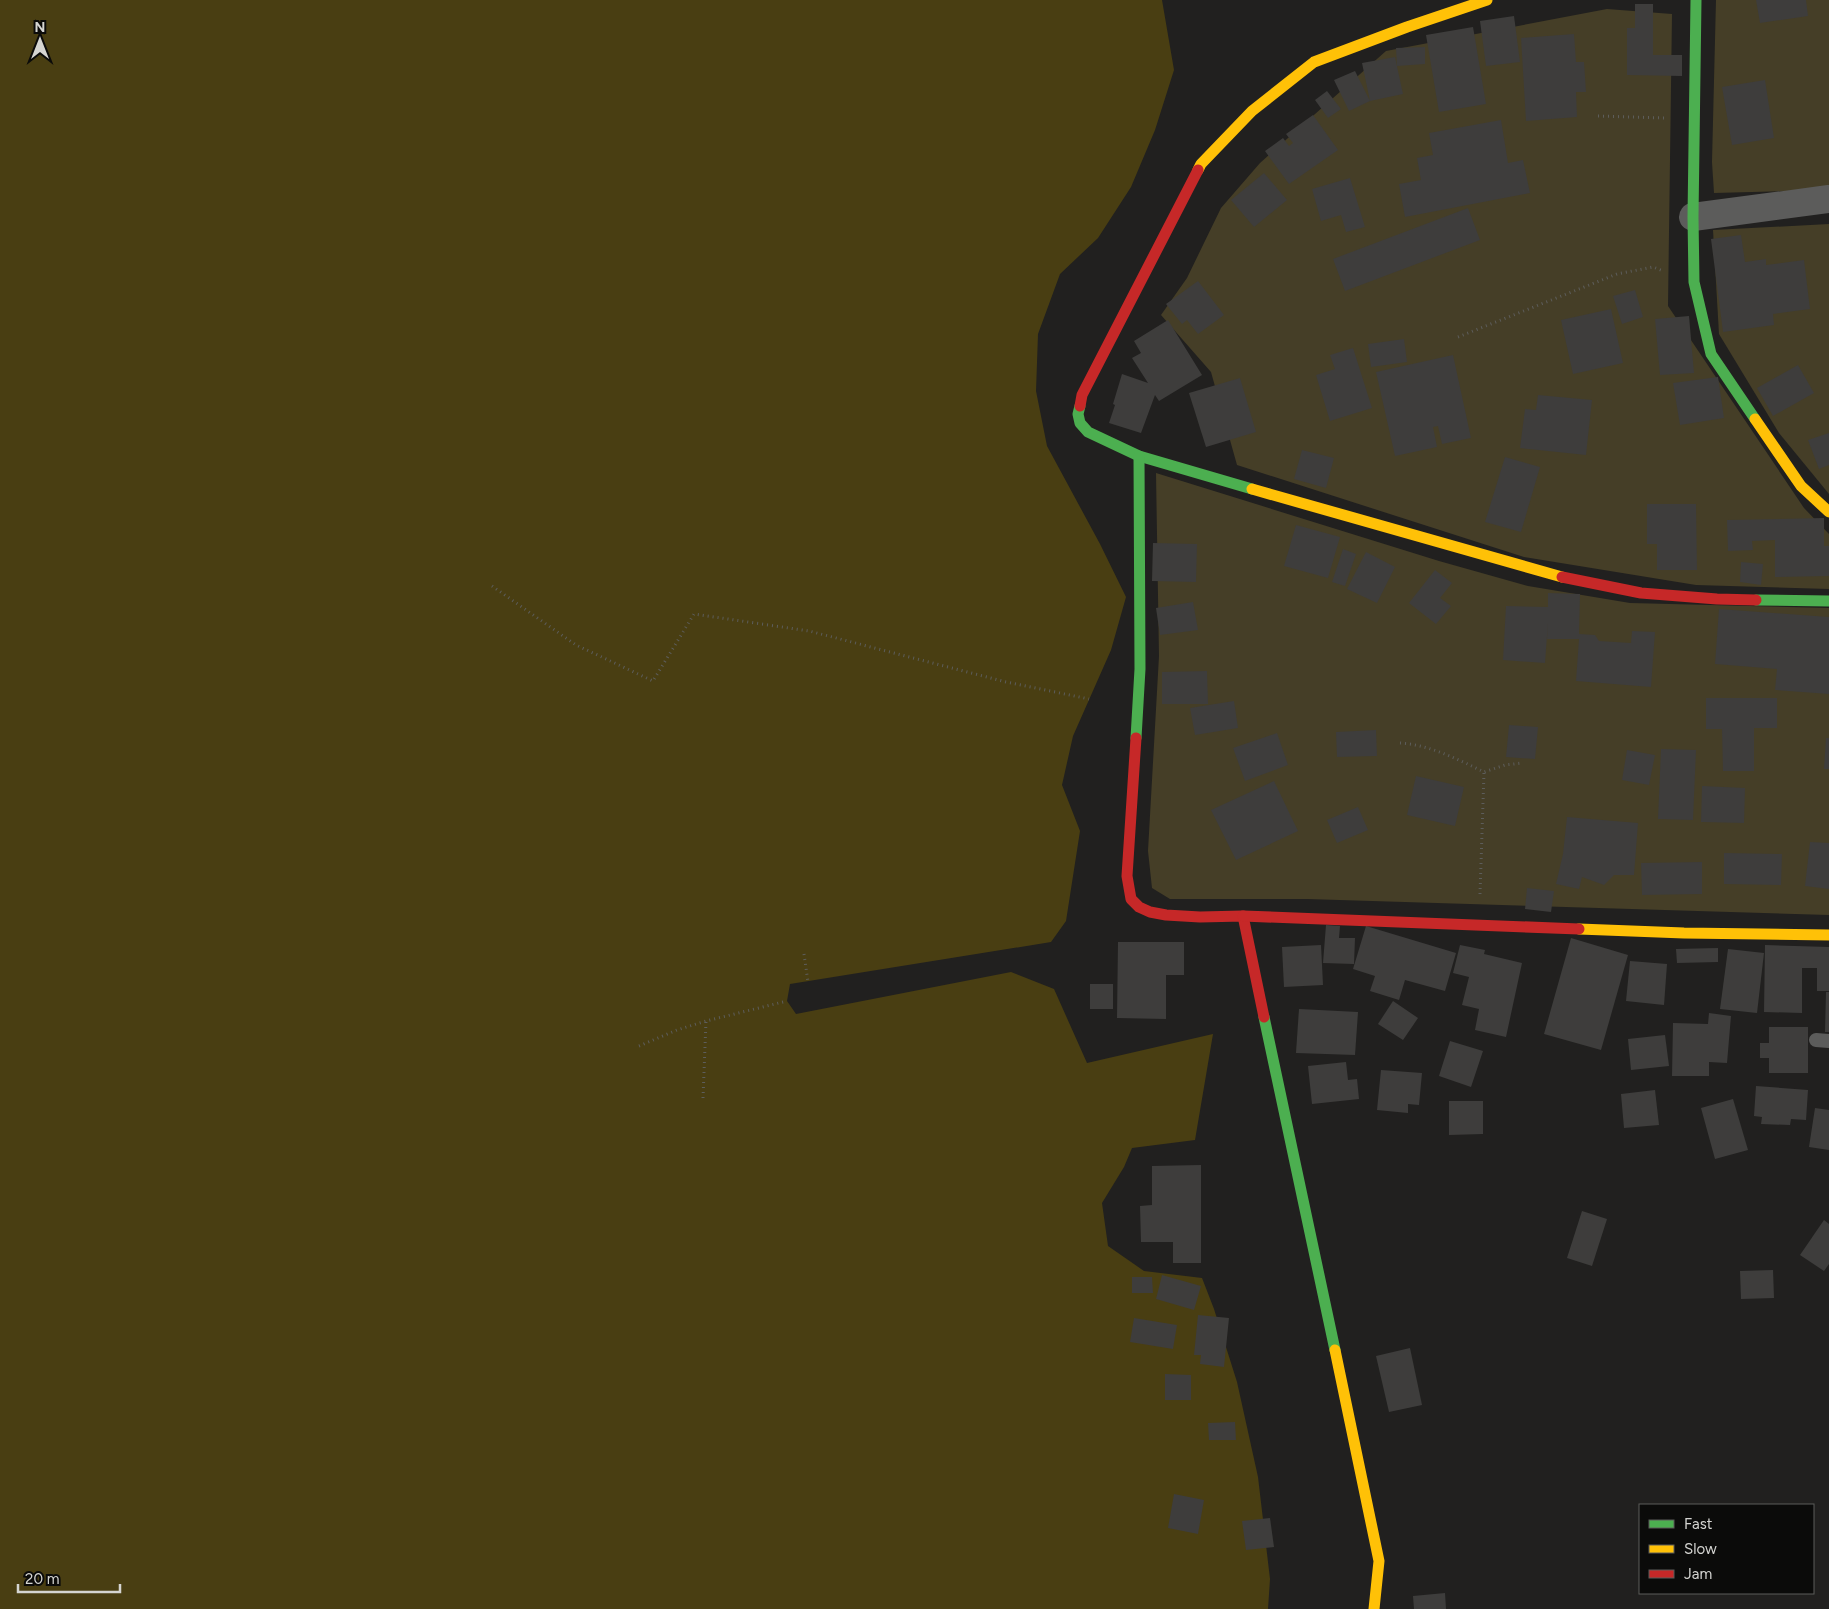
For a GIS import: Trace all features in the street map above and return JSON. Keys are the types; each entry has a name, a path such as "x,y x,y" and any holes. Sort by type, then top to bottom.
{"street":[{"path":"1487,0 1407,27 1314,62 1252,111 1201,164 1082,395 1078,414 1080,423 1088,432 1139,456 1560,577 1642,593 1708,599 1829,600"},
{"path":"1696,0 1694,282 1711,354 1801,486 1829,512"},
{"path":"1693,217 1829,199"},
{"path":"1139,456 1140,669 1127,876 1131,899 1142,909 1162,916 1243,916 1684,933 1829,935"},
{"path":"1243,916 1379,1561 1374,1609"}],"path":[{"path":"1598,116 1694,120"},
{"path":"1458,337 1616,274 1653,267 1694,282"},
{"path":"492,586 576,645 653,681 694,614 809,631 1006,682 1089,699"},
{"path":"1400,743 1414,744 1448,755 1484,772 1505,765 1522,763"},
{"path":"1479,925 1484,772"},
{"path":"804,954 808,982"},
{"path":"639,1046 677,1030 706,1021 787,1001"},
{"path":"703,1098 706,1021"}],"shaded area":[{"path":"0,0 1162,0 1174,70 1155,130 1131,187 1098,238 1060,274 1038,334 1036,391 1047,446 1100,544 1126,597 1111,650 1073,736 1062,785 1080,831 1066,921 1051,942 790,984 787,1001 796,1014 1011,972 1054,989 1087,1063 1213,1034 1195,1140 1132,1148 1124,1167 1102,1203 1108,1246 1144,1271 1202,1278 1237,1382 1258,1477 1270,1579 1268,1609 0,1609"},
{"path":"1716,0 1829,0 1829,187 1795,191 1714,193 1712,162"},
{"path":"1607,9 1672,14 1668,306 1804,508 1829,534 1829,589 1696,585 1524,557 1237,465 1211,372 1161,315 1187,278 1221,208 1260,163 1386,51"},
{"path":"1829,224 1829,494 1779,433 1719,334 1713,230"},
{"path":"1156,473 1439,561 1528,586 1630,603 1829,608 1829,915 1307,899 1170,899 1152,888 1148,851 1159,656"}],"building":[{"path":"1756,0 1806,0 1808,16 1760,23"},
{"path":"1635,4 1653,4 1653,55 1682,55 1682,76 1627,75 1627,28 1635,28"},
{"path":"1514,16 1520,62 1486,66 1480,21"},
{"path":"1473,27 1486,104 1439,112 1426,35"},
{"path":"1574,34 1576,62 1584,62 1586,92 1576,92 1577,117 1526,121 1521,38"},
{"path":"1425,47 1425,64 1397,66 1396,48"},
{"path":"1395,57 1403,94 1370,101 1362,63"},
{"path":"1355,71 1370,101 1349,111 1334,80"},
{"path":"1765,80 1774,138 1732,145 1722,87"},
{"path":"1327,91 1341,109 1328,118 1315,100"},
{"path":"1313,115 1338,150 1289,184 1265,151 1283,138 1289,146 1293,143 1286,134"},
{"path":"1501,120 1508,163 1523,160 1530,193 1405,217 1399,184 1421,180 1417,158 1433,155 1429,133"},
{"path":"1264,173 1287,200 1254,227 1231,200"},
{"path":"1350,178 1365,227 1346,232 1341,215 1321,221 1312,189"},
{"path":"1468,208 1480,240 1345,291 1333,259"},
{"path":"1741,235 1745,262 1766,259 1766,265 1804,260 1810,309 1773,314 1774,325 1723,332 1711,239"},
{"path":"1198,281 1224,315 1198,334 1187,320 1182,324 1166,304"},
{"path":"1635,290 1643,317 1622,324 1613,296"},
{"path":"1611,309 1623,363 1573,374 1561,320"},
{"path":"1689,316 1694,373 1660,375 1655,319"},
{"path":"1168,320 1202,375 1159,401 1155,395 1141,433 1109,423 1122,374 1148,383 1132,358 1141,353 1134,341"},
{"path":"1404,339 1407,362 1371,367 1368,344"},
{"path":"1353,348 1372,408 1330,421 1316,375 1335,369 1330,355"},
{"path":"1453,355 1471,438 1442,444 1438,426 1433,427 1437,447 1395,456 1376,372"},
{"path":"1798,365 1814,393 1773,416 1757,388"},
{"path":"1718,377 1724,418 1680,425 1673,383"},
{"path":"1240,378 1256,432 1206,447 1189,393"},
{"path":"1538,395 1592,400 1586,455 1520,448 1525,409 1536,410"},
{"path":"1829,433 1829,465 1819,469 1808,440"},
{"path":"1302,450 1334,458 1326,488 1294,479"},
{"path":"1505,457 1540,467 1521,532 1485,522"},
{"path":"1647,504 1696,504 1697,570 1657,570 1657,544 1647,544"},
{"path":"1824,518 1824,546 1829,546 1829,576 1775,577 1775,540 1752,541 1753,550 1728,551 1727,520"},
{"path":"1296,525 1340,537 1328,578 1284,566"},
{"path":"1153,543 1197,544 1196,582 1152,581"},
{"path":"1343,549 1356,554 1345,586 1332,582"},
{"path":"1366,552 1395,567 1377,603 1347,589"},
{"path":"1741,562 1763,564 1761,585 1740,582"},
{"path":"1435,570 1452,583 1440,598 1451,606 1436,624 1409,603"},
{"path":"1548,593 1580,594 1579,634 1595,635 1599,641 1631,643 1632,631 1655,632 1651,687 1576,681 1579,639 1547,639 1548,622 1545,663 1503,660 1506,606 1548,607"},
{"path":"1193,602 1198,630 1160,635 1156,608"},
{"path":"1719,609 1829,617 1829,694 1775,690 1777,669 1715,664"},
{"path":"1207,671 1208,704 1162,704 1162,672"},
{"path":"1706,698 1777,698 1777,728 1754,728 1754,771 1723,771 1722,729 1706,729"},
{"path":"1234,701 1238,728 1195,735 1190,708"},
{"path":"1509,725 1538,727 1535,759 1506,757"},
{"path":"1376,730 1377,756 1337,757 1336,732"},
{"path":"1277,733 1288,765 1245,781 1233,748"},
{"path":"1826,738 1829,738 1829,769 1824,769"},
{"path":"1661,749 1696,750 1693,820 1658,819"},
{"path":"1627,750 1655,755 1649,785 1622,780"},
{"path":"1416,776 1464,787 1455,826 1407,815"},
{"path":"1274,781 1298,831 1236,860 1211,810"},
{"path":"1702,786 1745,788 1744,823 1701,822"},
{"path":"1358,807 1368,830 1337,843 1327,820"},
{"path":"1567,817 1638,823 1634,875 1614,875 1604,885 1582,877 1579,889 1556,884 1563,854"},
{"path":"1810,842 1829,843 1829,889 1805,886"},
{"path":"1724,853 1782,854 1781,885 1724,884"},
{"path":"1702,862 1702,894 1642,895 1641,863"},
{"path":"1527,888 1554,891 1551,912 1525,909"},
{"path":"1326,925 1340,926 1339,938 1355,938 1354,964 1323,963"},
{"path":"1366,926 1456,953 1445,991 1405,980 1399,1000 1370,991 1375,976 1353,969"},
{"path":"1571,938 1628,955 1601,1050 1544,1034"},
{"path":"1118,942 1184,942 1184,975 1166,975 1166,1019 1117,1018"},
{"path":"1321,945 1323,985 1284,987 1282,947"},
{"path":"1460,945 1485,950 1484,954 1522,963 1506,1037 1475,1030 1479,1009 1462,1005 1469,977 1453,973"},
{"path":"1765,945 1829,947 1829,991 1817,991 1817,968 1802,968 1802,1013 1764,1012"},
{"path":"1718,948 1718,962 1677,963 1676,949"},
{"path":"1728,949 1764,953 1757,1013 1720,1009"},
{"path":"1630,961 1667,964 1664,1005 1626,1001"},
{"path":"1090,984 1113,984 1113,1009 1090,1009"},
{"path":"1826,992 1829,992 1829,1032 1825,1032"},
{"path":"1393,1001 1418,1018 1403,1040 1378,1024"},
{"path":"1299,1009 1358,1012 1355,1055 1296,1053"},
{"path":"1709,1013 1731,1016 1727,1063 1709,1062 1709,1076 1672,1076 1673,1023 1708,1024"},
{"path":"1769,1027 1808,1027 1808,1073 1769,1073 1769,1058 1760,1058 1760,1043 1769,1043"},
{"path":"1665,1035 1669,1066 1631,1070 1628,1039"},
{"path":"1450,1041 1483,1051 1471,1087 1439,1076"},
{"path":"1346,1062 1348,1080 1357,1079 1359,1099 1312,1104 1308,1066"},
{"path":"1381,1070 1422,1073 1419,1105 1408,1104 1408,1113 1377,1110"},
{"path":"1756,1086 1808,1090 1806,1120 1791,1119 1790,1125 1761,1124 1762,1117 1754,1116"},
{"path":"1655,1090 1659,1125 1624,1128 1621,1094"},
{"path":"1733,1099 1748,1150 1715,1159 1701,1108"},
{"path":"1449,1101 1483,1101 1483,1134 1449,1135"},
{"path":"1815,1108 1829,1110 1829,1150 1809,1147"},
{"path":"1201,1165 1201,1263 1173,1263 1173,1242 1141,1242 1140,1206 1152,1205 1152,1166"},
{"path":"1582,1211 1607,1219 1592,1266 1567,1258"},
{"path":"1824,1220 1829,1224 1829,1264 1824,1271 1800,1255"},
{"path":"1773,1270 1774,1298 1741,1299 1740,1271"},
{"path":"1162,1275 1201,1286 1194,1310 1156,1299"},
{"path":"1132,1277 1152,1277 1153,1293 1132,1293"},
{"path":"1198,1315 1229,1318 1224,1367 1200,1364 1201,1355 1194,1355"},
{"path":"1134,1318 1177,1325 1173,1349 1130,1342"},
{"path":"1410,1348 1422,1405 1389,1412 1376,1356"},
{"path":"1165,1374 1191,1375 1191,1400 1165,1400"},
{"path":"1235,1422 1236,1440 1209,1440 1208,1423"},
{"path":"1174,1494 1204,1500 1198,1534 1168,1528"},
{"path":"1270,1518 1274,1547 1246,1550 1242,1521"},
{"path":"1445,1593 1446,1609 1414,1609 1413,1596"}],"traffic: fast":[{"path":"1696,0 1694,282 1711,354 1755,419"},
{"path":"1080,406 1078,414 1080,423 1088,432 1139,456 1252,489"},
{"path":"1136,738 1140,669 1139,456"},
{"path":"1756,600 1829,601"},
{"path":"1264,1017 1335,1350"}],"traffic: slow":[{"path":"1198,170 1201,164 1252,111 1314,62 1407,27 1487,0"},
{"path":"1755,419 1801,486 1829,512"},
{"path":"1252,489 1562,577"},
{"path":"1579,929 1829,935"},
{"path":"1335,1350 1379,1561 1374,1609"}],"traffic: jam":[{"path":"1080,406 1082,395 1198,170"},
{"path":"1562,577 1641,593 1756,600"},
{"path":"1136,738 1127,876 1131,899 1139,907 1150,912 1166,915 1200,917 1243,916 1264,1017"},
{"path":"1243,916 1579,929"}]}
